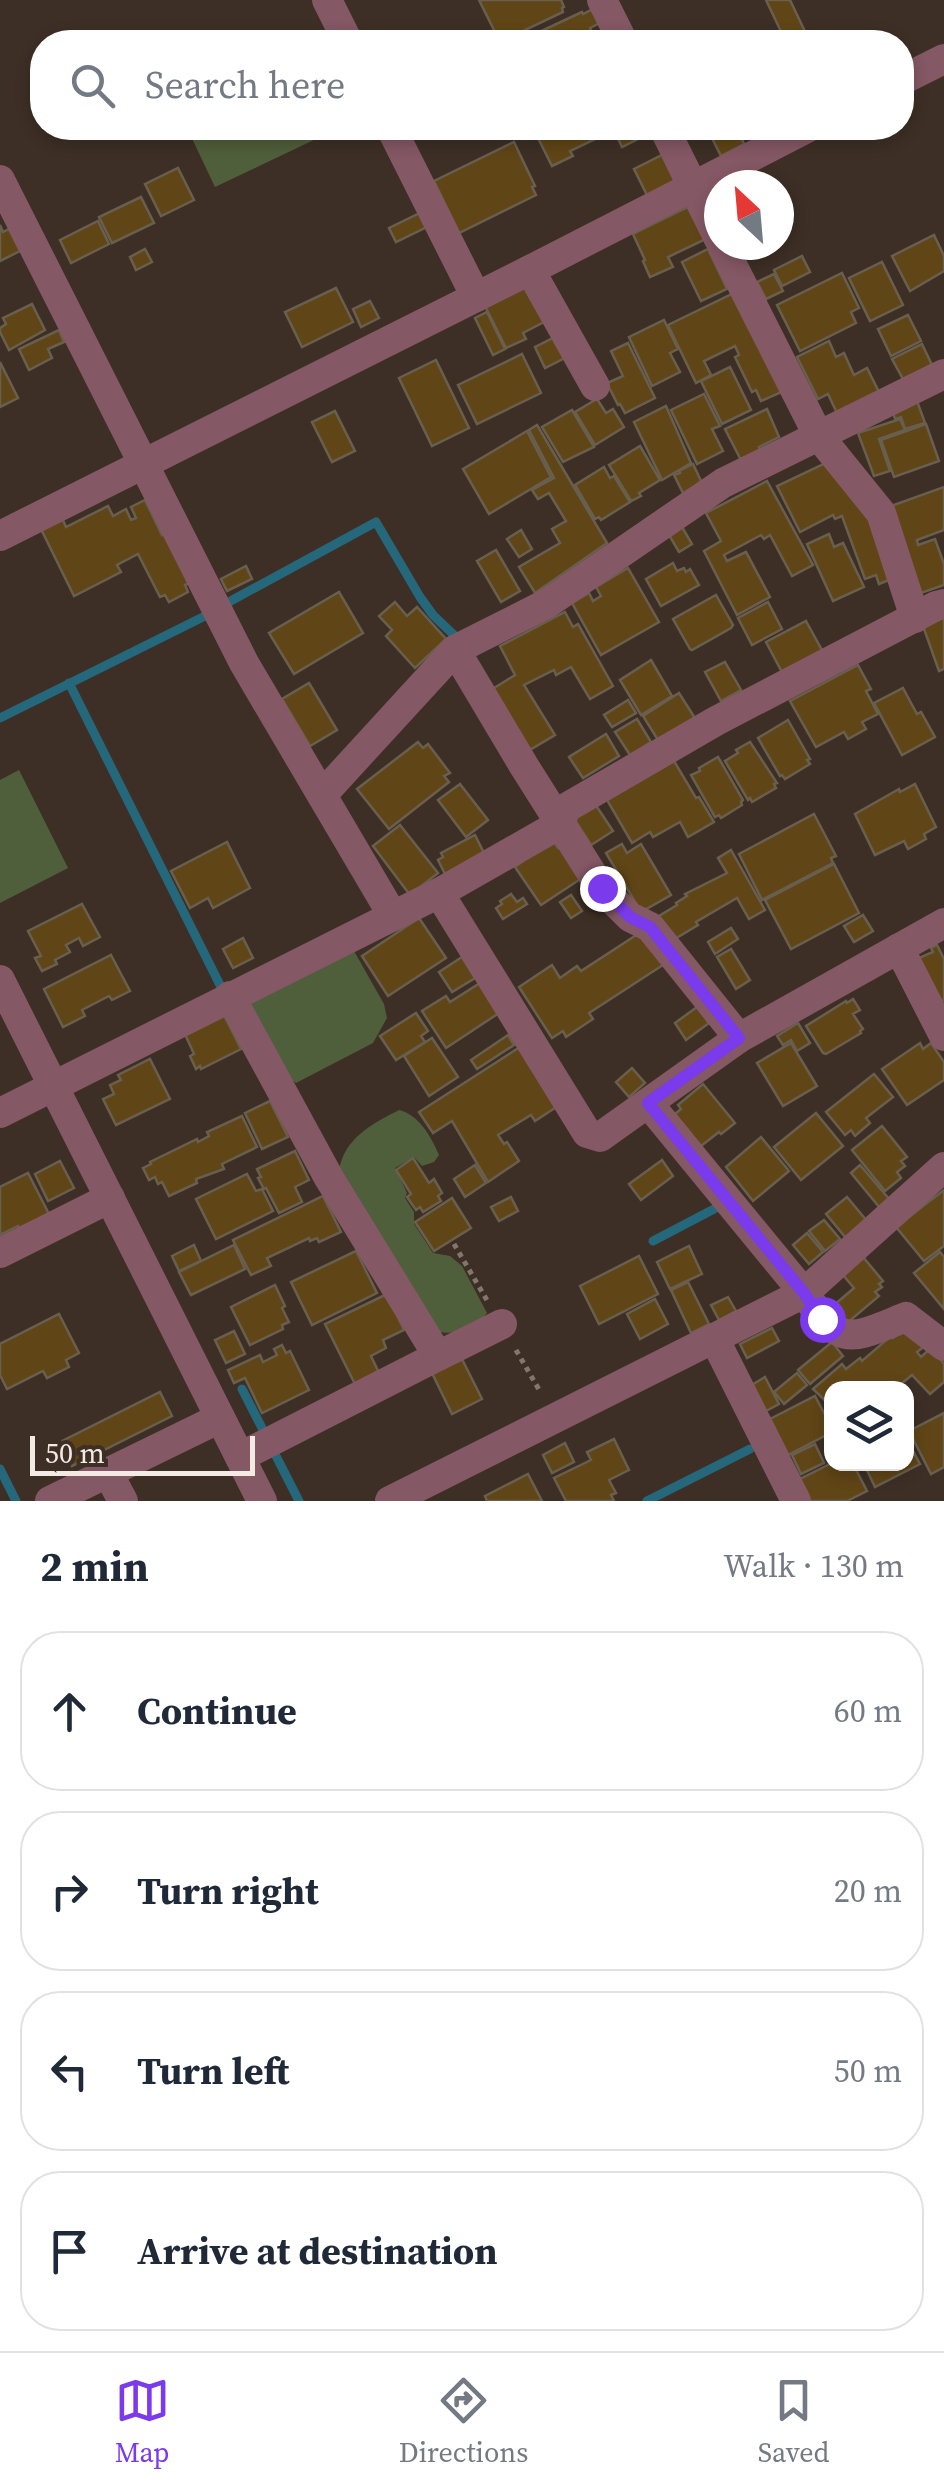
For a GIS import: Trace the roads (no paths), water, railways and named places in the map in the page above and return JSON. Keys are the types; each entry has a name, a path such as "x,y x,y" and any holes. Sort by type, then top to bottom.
{"street":[{"path":"327,0 342,30"},
{"path":"602,0 617,30"},
{"path":"914,74 944,59"},
{"path":"397,140 476,297"},
{"path":"670,140 704,209"},
{"path":"0,536 783,140"},
{"path":"0,180 244,663 393,916"},
{"path":"730,260 818,435 881,513 914,618"},
{"path":"530,270 596,386"},
{"path":"322,795 455,650 548,603 723,483 944,374"},
{"path":"0,1114 439,893 560,824 566,808 716,721 944,604"},
{"path":"455,650 602,888 630,917 650,927 739,1038"},
{"path":"439,893 587,1133 600,1137 739,1038 944,923"},
{"path":"899,948 944,1036"},
{"path":"0,980 262,1501"},
{"path":"230,996 329,1178 438,1356"},
{"path":"648,1103 822,1319 844,1336 862,1335 906,1317 944,1346"},
{"path":"390,1501 804,1293 944,1167"},
{"path":"0,1254 110,1198"},
{"path":"240,1457 502,1324"},
{"path":"714,1338 796,1501"},
{"path":"50,1501 220,1418"},
{"path":"108,1472 123,1501"}],"waterway":[{"path":"227,603 376,522 420,597 456,637"},
{"path":"0,718 205,616"},
{"path":"69,683 223,991"},
{"path":"653,1241 716,1208"},
{"path":"242,1389 265,1434"},
{"path":"647,1501 750,1449"},
{"path":"275,1454 299,1501"},
{"path":"0,1469 16,1501"}]}
